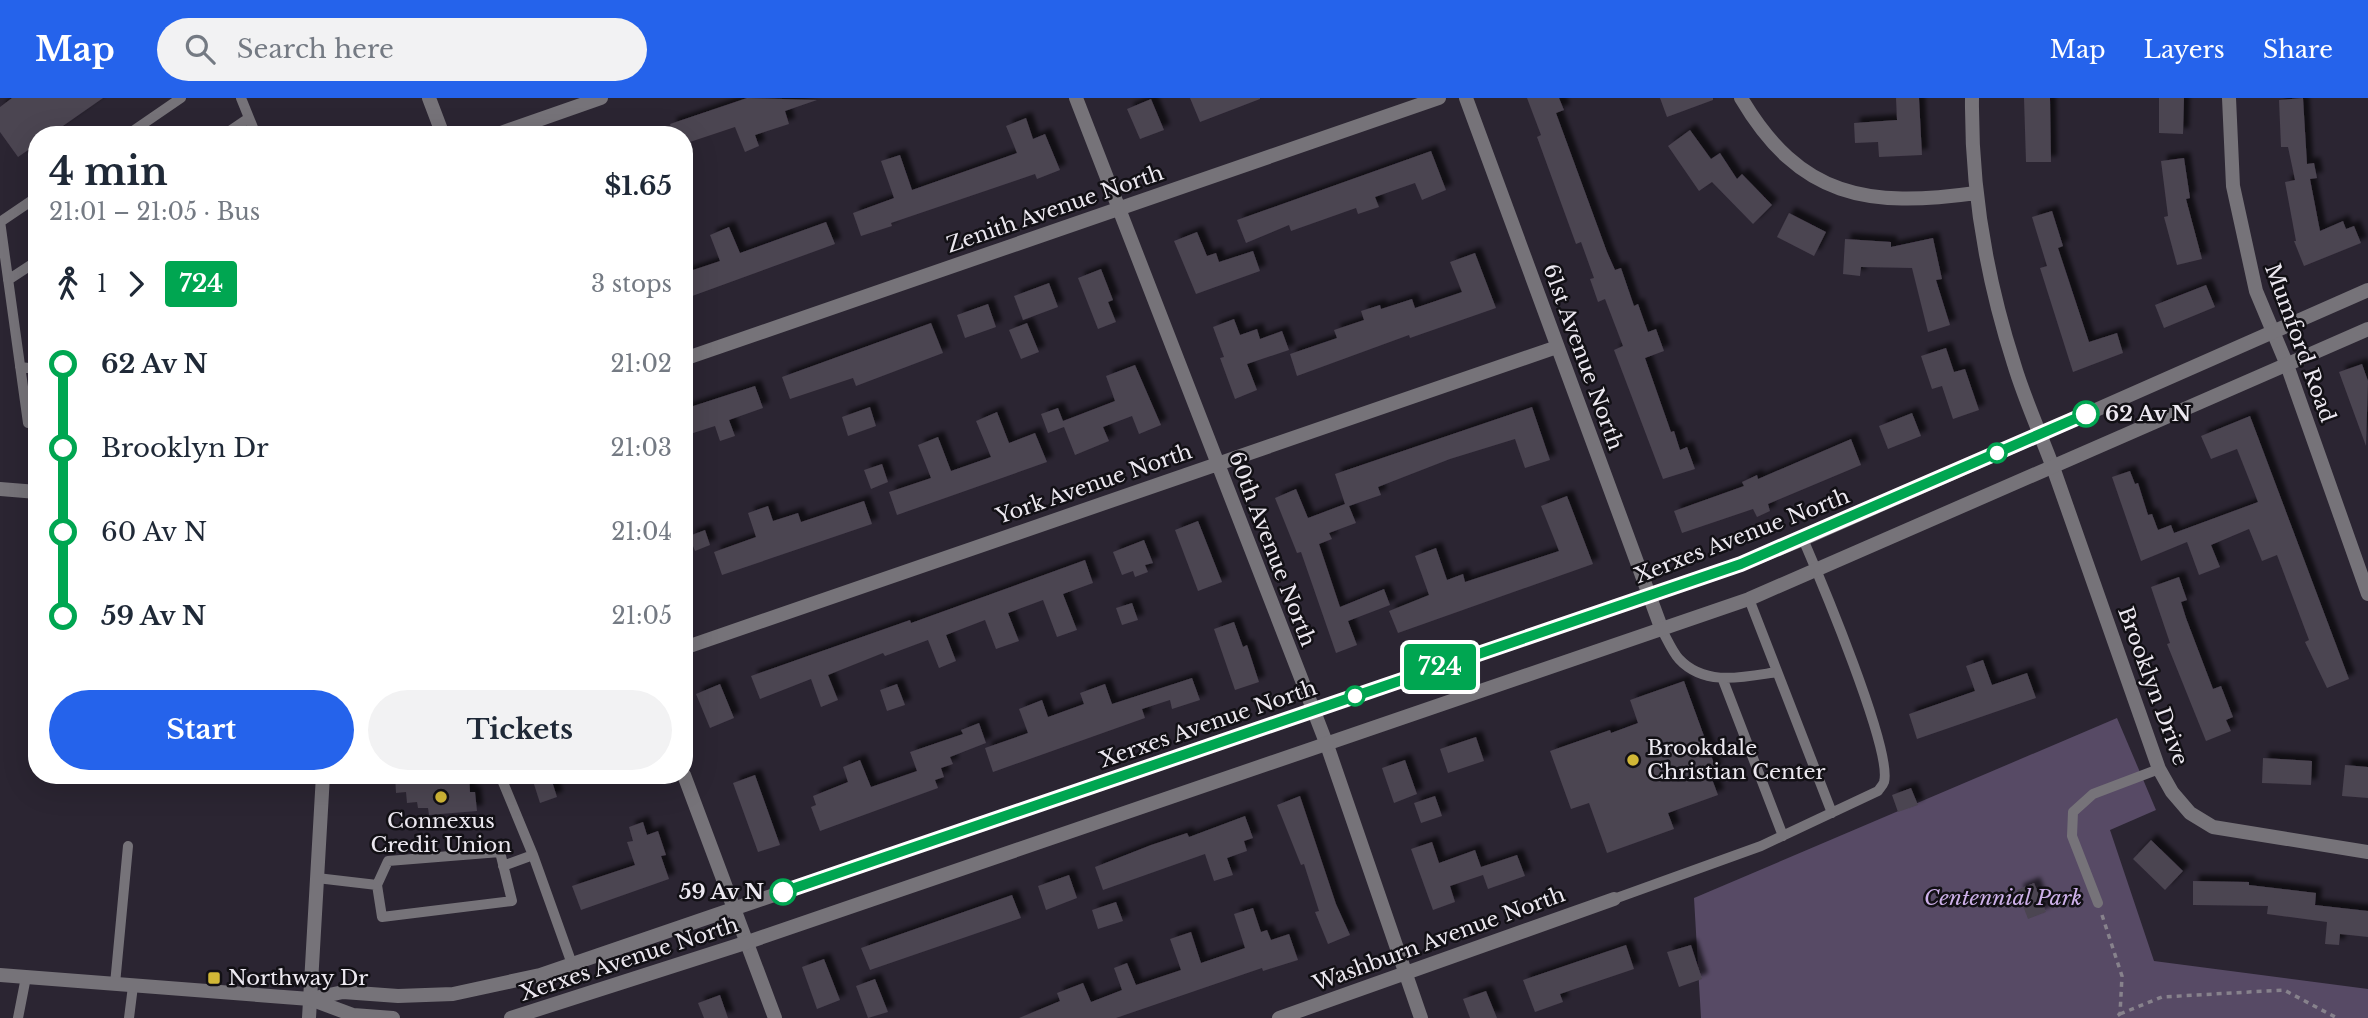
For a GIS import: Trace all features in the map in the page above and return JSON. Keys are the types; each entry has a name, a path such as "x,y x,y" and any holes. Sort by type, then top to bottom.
{"street":[{"path":"429,98 440,126"},
{"path":"521,126 601,98"},
{"name":"60th Avenue North","path":"1076,98 1216,465 1327,745 1421,1018"},
{"name":"Zenith Avenue North","path":"693,356 1439,98"},
{"name":"61st Avenue North","path":"1466,98 1662,630"},
{"path":"1741,98 1758,127 1783,155 1814,178 1849,193 1886,200 1923,200 1976,193"},
{"name":"Brooklyn Drive","path":"1972,98 1976,193 1996,306 2039,435 2053,467 2159,769 2172,792 2190,813 2213,827 2368,852"},
{"name":"Mumford Road","path":"2229,98 2233,186 2249,265 2368,594"},
{"name":"Xerxes Avenue North","path":"0,975 310,999 343,992 398,996 453,994 503,984 572,964 734,909 1649,595 1803,539 2368,290"},
{"name":"Xerxes Avenue North","path":"511,1018 748,942 1749,599 2368,330"},
{"name":"York Avenue North","path":"693,645 1556,347"},
{"path":"0,489 28,491"},
{"path":"309,1018 322,784"},
{"path":"687,784 775,1018"},
{"name":"Washburn Avenue North","path":"1279,1018 1614,899"},
{"name":"Xerxes Avenue North","path":"310,999 353,1015 393,1018"}],"lane":[{"path":"140,126 181,98"},
{"path":"242,98 252,126"},
{"path":"237,126 249,118"},
{"path":"28,203 0,221 28,423"},
{"path":"8,280 28,267"},
{"path":"20,367 28,368"},
{"path":"1614,899 1783,836 1878,791 1885,781 1859,678 1803,539"},
{"path":"1749,599 1832,813"},
{"path":"1662,630 1679,659 1702,674 1723,680 1777,672"},
{"path":"1723,680 1783,836"},
{"path":"2098,903 2072,836 2073,812 2093,794 2159,769"},
{"path":"504,784 533,855 572,964"},
{"path":"115,984 128,846"},
{"path":"500,852 512,901 382,917 377,884 388,861 500,852"},
{"path":"503,866 533,855"},
{"path":"317,878 377,884"},
{"path":"19,1018 26,977"},
{"path":"129,1018 133,986"}],"path":[{"path":"2098,903 2122,976 2120,1014"},
{"path":"2114,1018 2162,997 2284,990 2337,1018"}],"green space":[{"name":"Centennial Park","path":"2117,718 2156,810 2110,830 2154,961 2368,989 2368,1018 1701,1018 1694,898"}],"building":[{"path":"12,98 103,98 63,126 28,126 28,150 18,157 0,132 0,107"},
{"path":"747,98 817,100 785,111 789,124 755,135 759,146 745,152 735,127 693,141 693,126 670,124"},
{"path":"1190,98 1260,98 1260,99 1200,122"},
{"path":"1527,98 1559,98 1564,110 1556,113 1607,252 1615,270 1621,268 1634,306 1638,304 1648,332 1656,329 1664,351 1645,358 1671,432 1674,431 1680,450 1687,447 1695,469 1663,479 1614,350 1623,346 1605,299 1598,302 1590,279 1594,278 1581,242 1576,244 1537,137 1541,135"},
{"path":"1660,98 1713,98 1713,100 1667,117"},
{"path":"1896,98 1919,98 1922,155 1879,157 1878,142 1855,143 1854,123 1897,120"},
{"path":"2024,98 2050,98 2051,162 2026,162"},
{"path":"2159,98 2184,98 2183,134 2159,133"},
{"path":"2303,98 2307,164 2314,163 2317,178 2310,179 2320,231 2343,221 2346,229 2354,226 2361,243 2304,266 2294,241 2285,182 2295,180 2288,147 2281,147 2279,100"},
{"path":"1151,99 1164,130 1140,139 1127,109"},
{"path":"1026,118 1033,139 1045,134 1060,170 1037,179 1035,174 891,223 892,226 861,236 853,213 894,198 881,161 900,155 912,190 1017,153 1006,126"},
{"path":"1690,130 1711,159 1720,153 1737,179 1742,174 1772,205 1753,224 1712,182 1699,191 1668,146"},
{"path":"1431,151 1446,190 1422,200 1415,183 1375,197 1379,207 1358,214 1356,208 1291,231 1289,225 1246,243 1237,220"},
{"path":"2184,158 2190,198 2186,199 2202,259 2177,265 2164,217 2168,216 2161,161"},
{"path":"2052,211 2063,246 2058,248 2089,342 2117,333 2123,353 2073,372 2040,268 2047,266 2032,217"},
{"path":"1789,213 1826,232 1814,256 1777,237"},
{"path":"826,222 835,244 693,296 693,270 720,261 710,235 729,227 740,253"},
{"path":"1197,232 1207,256 1216,253 1219,262 1253,251 1260,271 1196,294 1174,241"},
{"path":"1933,238 1942,279 1936,280 1950,325 1928,332 1912,268 1861,267 1860,276 1843,274 1845,239 1891,242 1891,247"},
{"path":"1475,253 1496,308 1410,338 1409,335 1297,376 1290,354 1337,338 1334,330 1364,320 1361,311 1380,305 1381,309 1412,299 1415,308 1462,292 1450,262"},
{"path":"1101,269 1113,300 1108,302 1116,322 1098,329 1078,278"},
{"path":"1049,283 1058,307 1023,320 1014,296"},
{"path":"2206,285 2215,307 2164,328 2155,305"},
{"path":"988,304 996,327 965,338 957,315"},
{"path":"1234,319 1240,335 1257,329 1260,339 1282,331 1289,350 1247,364 1257,390 1235,399 1220,358 1224,357 1213,327"},
{"path":"931,323 943,353 856,386 853,378 790,399 782,377"},
{"path":"1027,323 1039,352 1021,359 1009,330"},
{"path":"1946,348 1954,372 1965,369 1979,410 1953,419 1942,386 1932,389 1921,356"},
{"path":"2362,364 2368,381 2366,446 2339,372"},
{"path":"1135,365 1161,425 1139,434 1132,416 1103,427 1109,441 1075,455 1064,427 1048,433 1041,414 1058,408 1063,421 1115,401 1106,376"},
{"path":"755,386 763,408 729,420 735,436 720,441 715,426 693,433 693,406"},
{"path":"870,407 876,426 848,436 842,417"},
{"path":"1532,407 1550,460 1525,468 1515,439 1450,459 1378,487 1381,495 1349,506 1356,523 1329,533 1332,539 1319,544 1340,607 1384,589 1390,605 1348,621 1357,645 1336,653 1301,552 1297,553 1275,498 1296,489 1308,518 1345,504 1335,474"},
{"path":"997,412 1009,443 1035,433 1047,462 897,515 889,492 931,478 918,445 938,437 951,471 991,457 976,421"},
{"path":"1912,413 1921,436 1888,449 1879,426"},
{"path":"2250,416 2349,679 2327,688 2305,642 2309,640 2277,555 2262,561 2249,529 2211,545 2220,567 2199,575 2187,542 2141,561 2112,477 2130,471 2135,484 2138,483 2148,515 2152,514 2158,530 2171,525 2174,533 2258,502 2237,449 2211,459 2201,436"},
{"path":"1851,439 1861,465 1768,504 1770,511 1757,517 1753,509 1682,533 1674,511 1744,486 1742,482 1757,475 1758,479"},
{"path":"882,464 888,482 871,489 864,470"},
{"path":"1567,496 1593,564 1398,633 1389,611 1429,595 1415,556 1436,548 1447,580 1463,574 1465,582 1559,551 1541,506"},
{"path":"864,501 872,524 722,575 714,552 756,537 748,513 768,506 773,521 798,513 801,522"},
{"path":"1198,521 1222,582 1198,591 1175,530"},
{"path":"705,530 710,545 695,551 693,534"},
{"path":"1144,540 1153,563 1145,565 1148,572 1135,577 1133,571 1122,575 1113,552"},
{"path":"1085,560 1093,583 1063,594 1077,630 1057,637 1043,600 1008,613 1019,641 996,649 985,620 946,635 956,661 939,668 928,640 885,656 883,653 828,675 838,700 821,707 811,679 760,699 751,676 910,620 911,623"},
{"path":"2179,577 2187,600 2181,602 2213,689 2221,686 2233,717 2226,720 2231,731 2206,741 2167,644 2170,643 2151,587"},
{"path":"1132,603 1138,620 1122,625 1116,608"},
{"path":"1234,622 1243,647 1247,645 1259,682 1235,690 1214,629"},
{"path":"1983,660 1992,685 2027,673 2036,698 1917,739 1909,714 1975,691 1966,666"},
{"path":"1192,678 1200,700 1172,709 1170,700 1142,709 1145,718 993,772 985,748 1028,733 1019,709 1042,700 1048,717 1084,704 1080,693 1105,684 1112,704"},
{"name":"Brookdale Christian Center","path":"1684,681 1716,769 1709,771 1718,795 1668,813 1674,829 1607,853 1589,803 1571,809 1550,751 1638,723 1630,700"},
{"path":"720,684 734,718 710,728 696,694"},
{"path":"897,684 905,705 887,711 880,690"},
{"path":"979,723 986,743 950,757 953,764 941,768 944,777 935,780 938,788 820,831 811,807 816,805 813,796 848,782 843,767 860,760 871,787 917,771 910,752 963,734 961,730"},
{"path":"1476,737 1484,761 1448,773 1440,749"},
{"path":"2263,758 2312,761 2311,785 2262,783"},
{"path":"1405,760 1417,794 1394,803 1382,768"},
{"path":"2345,765 2368,767 2368,798 2342,796"},
{"path":"755,775 780,845 758,852 733,783"},
{"name":"Connexus Credit Union","path":"396,784 470,784 470,792 475,792 477,811 429,815 428,808 418,808 417,802 407,803 406,792 396,793"},
{"path":"534,784 553,784 557,797 540,803"},
{"path":"1911,788 1918,805 1898,812 1892,795"},
{"path":"1300,796 1336,904 1350,935 1328,944 1315,912 1319,911 1304,864 1301,865 1277,805"},
{"path":"1435,796 1442,816 1421,823 1414,803"},
{"path":"1245,816 1253,838 1244,841 1247,851 1227,858 1233,875 1214,881 1205,854 1103,890 1095,867 1151,845 1187,833 1189,837"},
{"path":"643,822 647,835 658,831 666,855 661,856 669,879 581,910 572,886 635,865 627,842 633,841 629,827"},
{"path":"2151,840 2183,871 2165,890 2133,859"},
{"path":"1432,842 1439,863 1475,850 1481,867 1517,855 1525,876 1488,889 1483,875 1450,886 1455,902 1433,910 1411,849"},
{"path":"1069,875 1077,898 1046,910 1038,886"},
{"path":"2193,881 2249,882 2249,885 2316,893 2315,905 2368,911 2368,937 2340,934 2339,945 2325,944 2327,922 2267,914 2268,906 2193,905"},
{"path":"2034,883 2046,912 2028,919 2017,890"},
{"path":"1012,895 1021,918 870,970 861,948"},
{"path":"1116,902 1123,921 1098,929 1092,910"},
{"path":"1253,908 1261,932 1267,930 1271,940 1289,934 1298,960 1263,971 1262,968 1116,1018 1019,1018 1060,1001 1057,993 1083,983 1091,1002 1122,990 1114,968 1127,963 1136,985 1181,970 1170,939 1191,932 1201,963 1245,948 1234,914"},
{"path":"1626,945 1634,969 1560,994 1563,1002 1535,1012 1523,980"},
{"path":"1691,945 1702,979 1679,987 1667,952"},
{"path":"824,959 840,1000 817,1009 802,967"},
{"path":"875,979 888,1012 868,1018 856,986"},
{"path":"1486,991 1497,1018 1470,1018 1463,999"},
{"path":"720,995 728,1018 704,1018 698,1003"}],"bus line":[{"name":"724","path":"783,892 1741,564 2086,414"}],"place":[{"name":"62 Av N","path":"2086,414"},
{"name":"Brookdale Christian Center","path":"1633,760"},
{"name":"Connexus Credit Union","path":"441,797"},
{"name":"59 Av N","path":"783,892"},
{"name":"Northway Dr","path":"214,978"}]}
